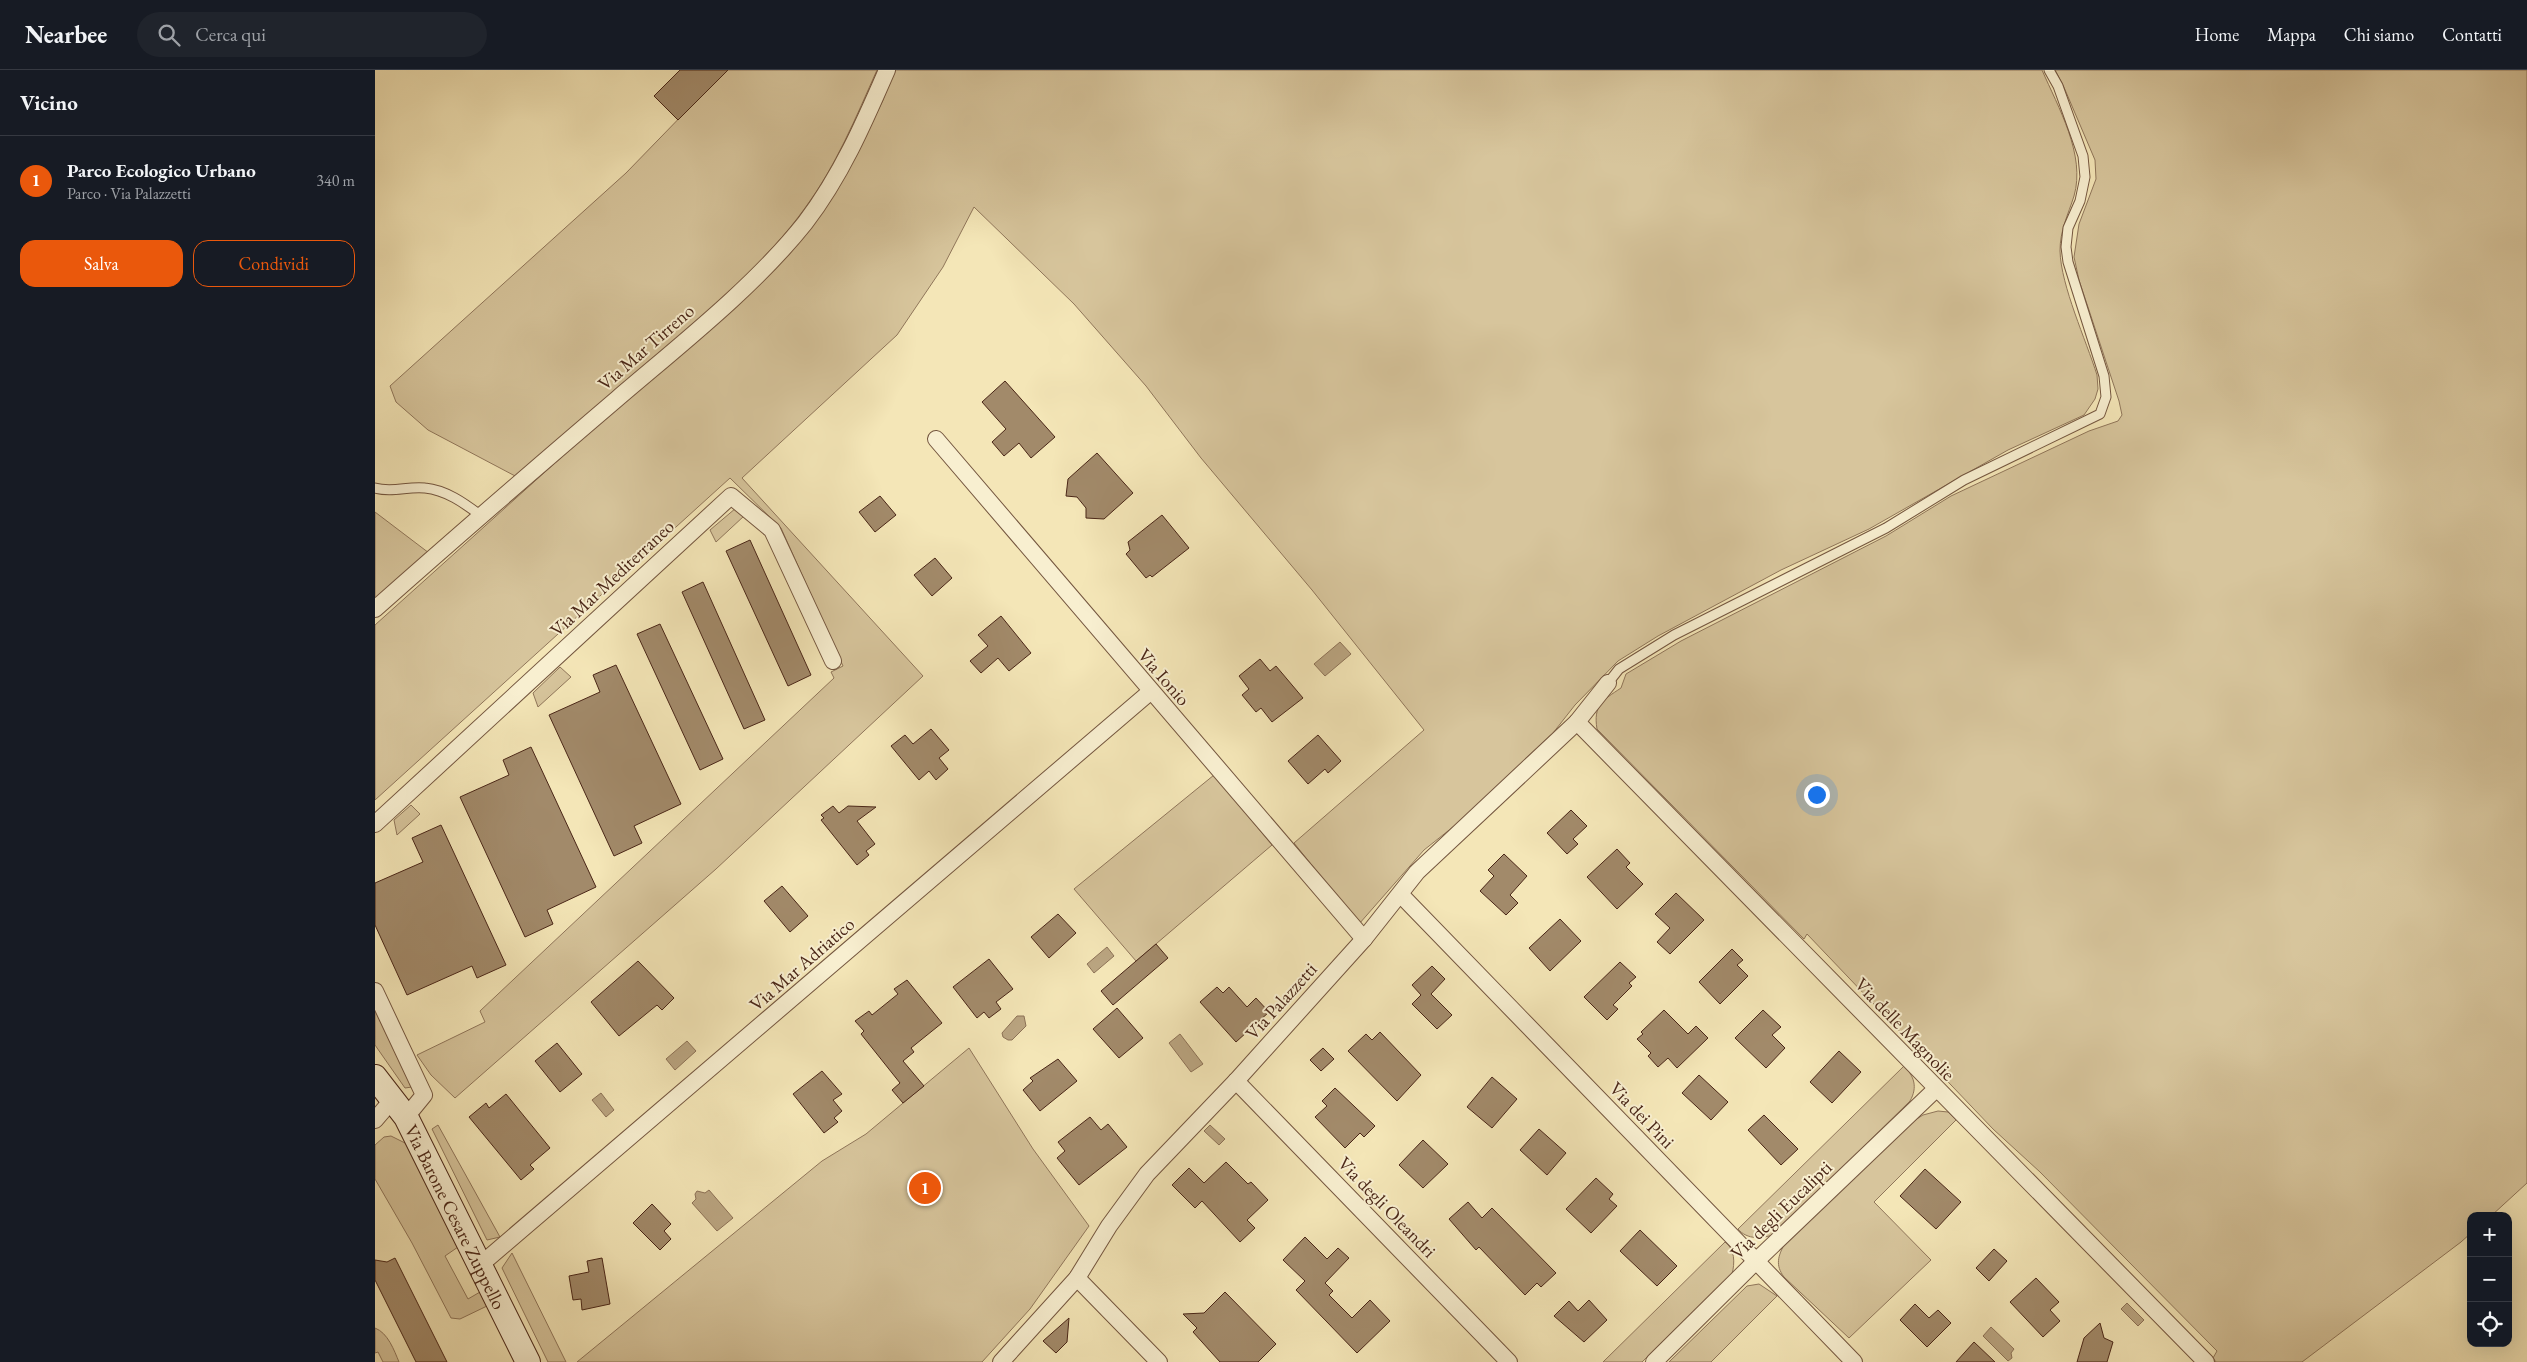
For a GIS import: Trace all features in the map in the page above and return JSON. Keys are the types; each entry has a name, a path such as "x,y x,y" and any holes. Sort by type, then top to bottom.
{"main road":[{"name":"Via Barone Cesare Zuppello","path":"375,1077 399,1108 528,1362"}],"street":[{"name":"Via Mar Tirreno","path":"375,609 480,515 675,350 763,269 804,223 828,188 851,150 887,70"},
{"name":"Via Ionio","path":"936,439 1364,939"},
{"name":"Via Mar Mediterraneo","path":"375,824 731,496 772,530 833,661"},
{"name":"Via Palazzetti","path":"1001,1362 1077,1278 1109,1226 1147,1174 1236,1081 1364,939 1401,895 1417,872 1577,722 1608,683"},
{"name":"Via Mar Adriatico","path":"479,1266 1151,692"},
{"name":"Via delle Magnolie","path":"1577,722 2206,1362"},
{"name":"Via dei Pini","path":"1401,895 1854,1362"},
{"path":"375,990 424,1095 375,1120"},
{"name":"Via degli Oleandri","path":"1236,1081 1509,1362"},
{"name":"Via degli Eucalipti","path":"1654,1362 1755,1262 1936,1089"},
{"path":"1077,1278 1159,1362"}],"lane":[{"path":"1608,683 1619,669 1674,635 1886,528 1964,480 2100,414 2105,397 2104,376 2068,262 2066,247 2068,228 2080,200 2085,177 2083,156 2058,86 2049,70"},
{"path":"375,488 404,490 425,488 455,497 480,515"}],"shaded area":[{"path":"726,70 877,70 845,141 816,192 774,247 739,283 517,477 428,430 396,402 390,386 626,173"},
{"path":"894,70 2042,70 2069,132 2076,164 2077,180 2074,196 2060,243 2061,265 2075,313 2097,375 2098,389 2095,399 2084,415 2008,450 1869,529 1781,570 1658,636 1618,661 1575,705 1553,733 1458,823 1424,850 1359,924 1294,843 1424,730 1312,590 1201,458 1146,386 1074,304 974,207 943,267 897,335 742,478 923,676 716,869 455,1098 431,1075 417,1055 485,1022 480,1011 834,678 831,672 843,666 781,528 730,478 375,800 375,625 625,400 811,225 855,158 883,100"},
{"path":"2055,70 2527,70 2527,1183 2495,1212 2467,1212 2467,1237 2302,1362 2216,1362 2213,1358 2217,1351 2040,1172 1993,1129 1807,934 1804,939 1597,729 1598,709 1604,700 1621,688 1626,674 1681,641 1886,536 1951,496 2089,431 2118,421 2122,415 2119,401 2079,280 2074,257 2079,224 2096,179 2095,160"},
{"path":"736,508 744,516 716,542 710,530"},
{"path":"375,512 429,553 375,601"},
{"path":"1340,642 1351,654 1325,676 1314,664"},
{"path":"560,667 571,677 538,707 533,693"},
{"path":"1214,775 1272,845 1136,961 1074,889"},
{"path":"411,805 420,814 397,835 394,820"},
{"path":"1107,947 1114,956 1094,973 1087,964"},
{"path":"375,1008 412,1087 405,1088 375,1045"},
{"path":"1017,1016 1024,1016 1026,1026 1012,1040 1008,1040 1003,1037 1002,1033"},
{"path":"1180,1034 1203,1064 1191,1072 1169,1043"},
{"path":"687,1041 696,1051 675,1070 666,1059"},
{"path":"969,1048 1033,1149 1089,1226 1030,1309 982,1362 577,1362 822,1161 866,1134"},
{"path":"1904,1066 1914,1082 1914,1091 1910,1101 1775,1234 1755,1238 1742,1233 1738,1229"},
{"path":"601,1093 614,1110 606,1117 592,1100"},
{"path":"1938,1111 1948,1112 1956,1120 1874,1202 1931,1260 1849,1338 1784,1277 1779,1268 1781,1252 1785,1243 1912,1122 1923,1115"},
{"path":"438,1125 500,1237 487,1240 432,1129"},
{"path":"1210,1125 1225,1139 1219,1145 1204,1131"},
{"path":"391,1136 407,1144 458,1247 445,1256 468,1299 480,1292 487,1306 460,1319 451,1318 412,1243 375,1179 375,1145 384,1137"},
{"path":"709,1190 733,1218 717,1231 692,1203 696,1199 695,1194 697,1191 705,1193"},
{"path":"1725,1242 1731,1248 1733,1256 1732,1274 1642,1362 1603,1362"},
{"path":"512,1253 566,1362 548,1362 502,1268"},
{"path":"1759,1284 1777,1296 1711,1362 1669,1362 1747,1286"},
{"path":"2127,1303 2144,1320 2138,1326 2121,1309"},
{"path":"1991,1327 2014,1349 2011,1353 2012,1358 2008,1361 1983,1336"},
{"path":"375,1328 380,1330 387,1338 399,1362 383,1362 378,1352 375,1353"}],"building":[{"path":"680,70 728,70 678,120 654,96"},
{"path":"1005,381 1055,437 1031,458 1019,443 1004,456 992,442 1006,429 982,402"},
{"path":"1097,453 1133,493 1104,519 1086,518 1086,508 1077,497 1066,496 1068,479"},
{"path":"880,496 896,515 875,532 859,512"},
{"path":"1162,515 1189,548 1152,577 1150,575 1146,578 1126,554 1130,550 1128,542"},
{"path":"750,540 811,675 788,686 726,551"},
{"path":"935,558 952,578 932,596 914,575"},
{"path":"703,582 765,720 744,729 682,592"},
{"path":"1001,616 1031,653 1009,671 998,658 981,673 970,661 988,646 978,635"},
{"path":"660,624 723,759 700,770 637,634"},
{"path":"1260,659 1270,671 1276,666 1303,698 1272,722 1261,708 1256,712 1242,695 1249,689 1239,676"},
{"path":"616,665 681,804 634,826 642,843 614,856 549,715 600,692 593,675"},
{"path":"931,729 949,750 939,758 948,769 936,780 929,771 919,780 891,746 905,735 913,744"},
{"path":"1318,735 1341,761 1328,773 1325,769 1308,784 1288,761"},
{"path":"531,747 596,887 547,910 553,924 525,937 460,797 509,775 503,760"},
{"path":"833,806 839,813 848,806 876,807 857,821 875,844 866,851 869,855 857,865 821,820 824,818 821,815"},
{"path":"1571,810 1587,826 1573,839 1578,844 1567,854 1547,833"},
{"path":"441,825 506,965 477,978 472,966 407,995 375,925 375,883 423,862 412,838"},
{"path":"1617,849 1630,863 1626,867 1643,884 1617,909 1587,877"},
{"path":"1504,854 1527,876 1510,895 1518,903 1506,915 1480,891 1494,876 1488,870"},
{"path":"782,886 808,916 790,932 764,901"},
{"path":"1676,893 1704,920 1670,954 1657,942 1670,928 1655,914"},
{"path":"1058,914 1076,933 1049,958 1031,937"},
{"path":"1560,919 1581,941 1550,971 1529,948"},
{"path":"1156,944 1168,958 1113,1005 1101,991"},
{"path":"1732,949 1743,960 1737,965 1748,976 1720,1004 1699,982"},
{"path":"989,959 1013,989 996,1002 1001,1009 989,1018 984,1012 977,1018 953,987"},
{"path":"638,961 674,998 662,1010 657,1005 619,1036 591,1002"},
{"path":"1620,962 1636,977 1629,983 1632,986 1613,1005 1618,1009 1607,1020 1584,997"},
{"path":"1432,966 1445,979 1431,994 1452,1015 1437,1029 1412,1004 1421,995 1412,985"},
{"path":"907,980 942,1023 911,1048 914,1052 903,1061 924,1086 903,1103 892,1090 900,1083 861,1034 864,1031 855,1021 869,1011 872,1015 898,994 894,989"},
{"path":"1217,987 1223,993 1229,987 1247,1007 1256,998 1269,1012 1236,1042 1200,1002"},
{"path":"1117,1008 1143,1038 1119,1058 1093,1029"},
{"path":"1664,1010 1688,1034 1696,1026 1708,1038 1677,1068 1668,1058 1658,1067 1648,1056 1651,1053 1637,1039 1643,1034 1641,1032"},
{"path":"1763,1010 1781,1027 1772,1035 1785,1048 1766,1068 1735,1038"},
{"path":"1380,1032 1421,1075 1397,1101 1348,1051 1366,1034 1372,1040"},
{"path":"557,1043 582,1074 560,1092 535,1061"},
{"path":"1323,1048 1334,1059 1321,1071 1310,1060"},
{"path":"1839,1051 1861,1072 1832,1103 1810,1082"},
{"path":"1058,1059 1077,1081 1040,1111 1023,1090 1033,1081 1030,1078"},
{"path":"822,1071 842,1094 833,1100 842,1111 834,1118 838,1122 824,1133 793,1094"},
{"path":"1699,1075 1728,1102 1711,1120 1682,1093"},
{"path":"1492,1077 1517,1099 1492,1128 1467,1107"},
{"path":"1335,1088 1375,1126 1364,1137 1360,1133 1345,1148 1315,1117 1327,1106 1322,1101"},
{"path":"506,1094 550,1148 530,1165 534,1169 521,1180 469,1117 486,1103 489,1108"},
{"path":"1764,1115 1798,1149 1781,1165 1748,1130"},
{"path":"1090,1117 1101,1130 1108,1124 1127,1147 1079,1185 1057,1158 1065,1151 1058,1142"},
{"path":"1539,1129 1566,1153 1547,1175 1520,1150"},
{"path":"1423,1140 1448,1164 1423,1188 1399,1165"},
{"path":"1226,1162 1248,1184 1251,1182 1268,1200 1247,1220 1255,1228 1240,1242 1202,1201 1195,1208 1172,1185 1189,1168 1204,1183"},
{"path":"1925,1169 1961,1202 1936,1229 1900,1196"},
{"path":"1596,1178 1613,1194 1609,1199 1617,1206 1591,1233 1566,1209"},
{"path":"1468,1202 1482,1218 1492,1208 1556,1273 1541,1287 1537,1283 1525,1295 1479,1247 1476,1250 1449,1219"},
{"path":"652,1204 671,1224 664,1231 671,1239 660,1250 633,1223"},
{"path":"1640,1230 1677,1266 1657,1286 1620,1251"},
{"path":"1305,1237 1327,1259 1338,1248 1349,1258 1325,1283 1333,1291 1329,1295 1352,1318 1370,1300 1390,1321 1357,1353 1296,1290 1305,1281 1283,1260"},
{"path":"1994,1249 2007,1261 1989,1281 1976,1268"},
{"path":"395,1258 447,1362 416,1362 375,1280 375,1260 387,1262"},
{"path":"602,1258 610,1304 582,1310 581,1299 573,1300 569,1276 589,1272 587,1261"},
{"path":"2036,1278 2059,1302 2050,1310 2060,1321 2043,1337 2010,1302"},
{"path":"1225,1292 1276,1344 1258,1362 1220,1362 1193,1332 1197,1328 1183,1314 1204,1313"},
{"path":"1589,1300 1607,1320 1584,1342 1554,1316 1569,1301 1578,1311"},
{"path":"1915,1304 1929,1318 1938,1310 1951,1323 1927,1347 1900,1320"},
{"path":"1069,1318 1067,1342 1056,1353 1043,1341"},
{"path":"2100,1323 2104,1338 2113,1342 2107,1362 2077,1362 2084,1338"},
{"path":"1974,1342 1995,1362 1956,1362"}],"place":[{"name":"Parco Ecologico Urbano","path":"925,1188"}]}
